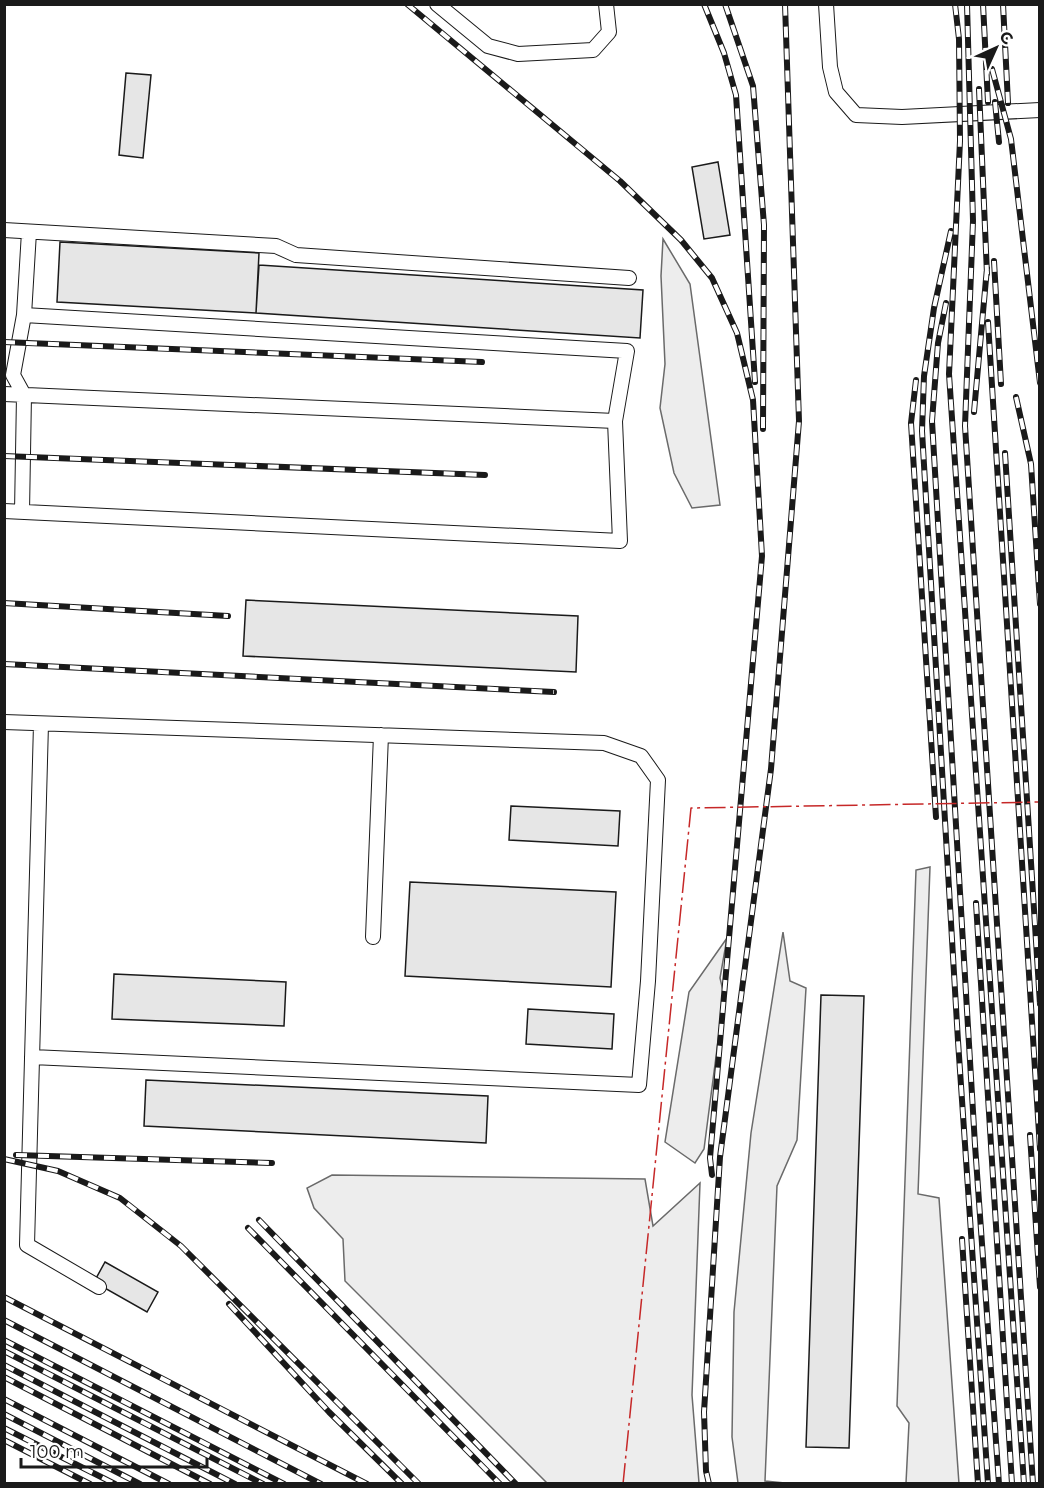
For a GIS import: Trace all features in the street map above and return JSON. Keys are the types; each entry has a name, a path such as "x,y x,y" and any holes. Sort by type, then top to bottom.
{"street":[{"path":"437,4 488,46 518,54 593,50 609,32 606,4"},
{"path":"826,4 830,67 836,92 856,115 902,117 1040,110"},
{"path":"4,230 276,246 296,255 629,278"},
{"path":"22,512 24,395 13,375 24,315 29,232"},
{"path":"4,511 620,541 615,421 627,351 24,315"},
{"path":"4,394 615,421"},
{"path":"4,722 604,743 640,756 658,780 648,981 639,1085 32,1057"},
{"path":"41,724 27,1245 99,1287"},
{"path":"373,937 381,735"}],"shaded area":[{"path":"663,239 690,284 720,505 692,508 674,473 660,408 665,364 661,276"},
{"path":"930,867 918,1194 939,1198 959,1484 906,1483 909,1423 897,1406 916,870"},
{"path":"783,932 790,981 806,988 797,1140 777,1186 765,1481 785,1483 738,1483 732,1437 734,1312 751,1133"},
{"path":"727,938 720,978 724,995 704,1149 695,1163 665,1142 689,992"},
{"path":"332,1175 645,1179 653,1226 700,1183 692,1395 699,1483 547,1483 345,1281 343,1239 314,1208 307,1188"}],"building":[{"path":"126,73 151,75 143,158 119,155"},
{"path":"718,162 730,235 704,239 692,167"},
{"path":"60,242 259,253 256,313 57,302"},
{"path":"259,265 643,290 640,338 256,313"},
{"path":"246,600 578,616 576,672 243,656"},
{"path":"511,806 620,811 618,846 509,840"},
{"path":"410,882 616,892 611,987 405,976"},
{"path":"114,974 286,982 284,1026 112,1019"},
{"path":"821,995 864,996 849,1448 806,1447"},
{"path":"528,1009 614,1014 612,1049 526,1044"},
{"path":"146,1080 488,1096 486,1143 144,1126"},
{"path":"105,1262 158,1292 147,1312 94,1282"}],"railway":[{"path":"407,4 620,181 681,240 712,278 737,333 753,400 762,556 710,1158 712,1175"},
{"path":"704,4 724,53 736,95 755,382"},
{"path":"725,4 753,86 764,225 763,429"},
{"path":"709,1484 706,1471 704,1412 720,1157 771,769 799,421 785,4"},
{"path":"955,4 959,39 960,141 949,374 1024,1484"},
{"path":"967,4 973,221 965,426 1033,1484"},
{"path":"983,4 988,102"},
{"path":"1003,4 1008,103"},
{"path":"992,69 1011,139 1040,383"},
{"path":"979,89 987,274"},
{"path":"995,102 999,142"},
{"path":"951,231 934,308 924,376 922,431 958,1041 988,1484"},
{"path":"994,261 1001,384"},
{"path":"974,412 987,268"},
{"path":"946,303 938,343 932,421 975,1145 999,1484"},
{"path":"988,322 1040,1149"},
{"path":"4,342 482,362"},
{"path":"916,380 911,423 936,817"},
{"path":"1016,397 1031,464 1040,604"},
{"path":"1005,453 1040,1004"},
{"path":"4,456 485,475"},
{"path":"4,603 228,616"},
{"path":"4,664 554,692"},
{"path":"976,903 1012,1484"},
{"path":"1030,1135 1040,1287"},
{"path":"16,1155 272,1163"},
{"path":"4,1159 58,1171 120,1198 181,1246 419,1484"},
{"path":"259,1220 516,1484"},
{"path":"248,1228 500,1484"},
{"path":"962,1239 978,1484"},
{"path":"4,1297 367,1484"},
{"path":"229,1304 329,1412 402,1484"},
{"path":"4,1320 321,1484"},
{"path":"4,1340 284,1484"},
{"path":"4,1351 263,1484"},
{"path":"4,1365 235,1484"},
{"path":"4,1377 210,1484"},
{"path":"4,1399 169,1484"},
{"path":"4,1414 140,1484"},
{"path":"4,1428 115,1484"},
{"path":"4,1440 90,1484"}],"power":[{"path":"623,1484 691,808 1040,802"}]}
